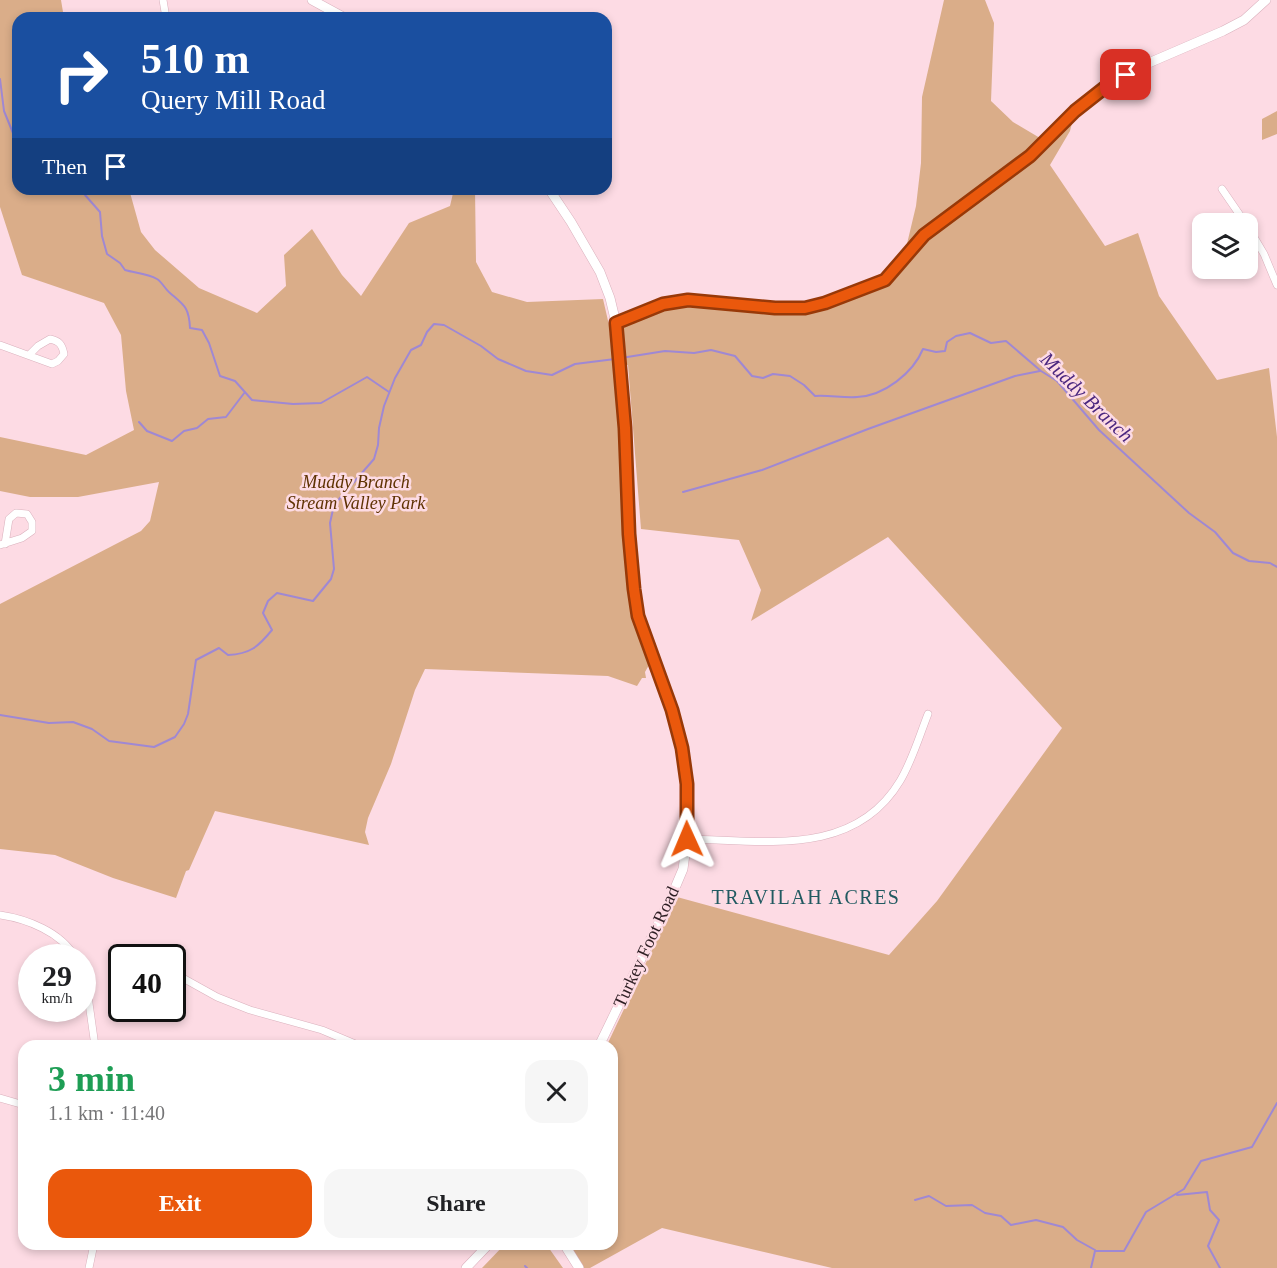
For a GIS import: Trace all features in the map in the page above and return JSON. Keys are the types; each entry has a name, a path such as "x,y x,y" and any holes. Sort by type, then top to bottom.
{"street":[{"path":"312,0 334,12"},
{"path":"616,323 663,304 688,300 775,308 805,308 825,303 885,280 924,235 1030,156 1075,111 1108,85 1144,65 1244,20 1266,0"},
{"path":"1222,189 1240,213"},
{"name":"Turkey Foot Road","path":"553,195 600,272 616,323 625,428 629,534 638,616 672,710 682,748 687,784 687,839 683,869 602,1040"},
{"path":"1258,244 1277,285"},
{"path":"0,345 52,364 64,354 58,341 50,339 43,342 29,355"},
{"path":"16,513 27,514 33,522 32,531 2,545 9,519 16,513"},
{"path":"687,839 791,841 816,838 848,829 878,808 899,783 928,714"},
{"path":"0,915 33,924 63,944"},
{"path":"186,979 217,997 250,1010 322,1030 346,1040"},
{"path":"92,1022 94,1040"},
{"path":"0,1098 18,1103"},
{"path":"89,1268 93,1250"},
{"path":"466,1268 483,1250"},
{"path":"568,1250 579,1268"}],"green space":[{"name":"Muddy Branch Stream Valley Park","path":"0,0 61,0 63,12 12,12 12,195 131,195 141,232 155,250 199,288 257,313 286,286 284,255 312,229 342,275 361,296 409,223 450,206 453,195 475,195 476,262 492,292 527,302 603,299 609,325 619,422 629,597 637,631 649,665 645,672 646,678 642,678 637,686 608,676 425,669 415,690 391,764 368,818 365,832 369,845 215,811 189,870 186,871 176,898 113,878 55,855 0,849 0,604 141,531 150,521 159,482 78,497 30,497 0,491 0,437 86,455 134,430 126,391 121,335 104,303 22,275 0,207"},
{"path":"944,0 985,0 994,23 991,101 1013,122 1045,141 1075,111 1070,131 1050,165 1105,246 1138,233 1159,296 1217,380 1269,368 1277,437 1277,1268 832,1268 662,1228 590,1268 580,1268 572,1250 618,1250 618,1040 609,1040 677,897 889,955 937,901 1062,728 888,537 751,621 761,590 739,540 641,529 628,365 624,364 622,329 630,323 664,309 712,304 776,311 887,283 901,269 916,206 921,163 922,97"},
{"path":"1277,111 1277,134 1262,140 1262,119"},
{"path":"499,1250 550,1250 563,1268 482,1268"}],"waterway":[{"path":"0,79 4,111 12,131"},
{"path":"85,195 100,212 102,236 107,254 120,263 125,270 157,279 182,304 187,311 190,328 202,330 209,343 220,376 235,381 252,400 293,404 321,403 367,377 389,392"},
{"name":"Muddy Branch","path":"0,715 49,723 73,722 92,729 109,741 154,747 175,737 188,714 196,660 219,648 228,655 242,653 253,648 272,630 263,613 268,601 277,593 313,601 331,579 334,569 330,523 334,505 374,459 384,406 395,378 411,350 421,345 434,324 444,325 481,346 498,359 526,371 552,375 575,364 615,359"},
{"name":"Muddy Branch","path":"621,358 665,351 694,353 711,350 735,356 752,376 763,378 773,374 790,376 815,396 857,397 867,396 887,388 905,374 923,349 936,352 945,351 947,342 956,336 970,333 991,343 1006,341 1041,371 1057,381 1099,430 1189,513 1215,532 1233,553 1249,561 1270,563 1277,567"},
{"path":"683,492 762,470 1015,376 1040,371"},
{"path":"139,422 147,431 172,441 184,431 197,428 208,419 226,417 245,392"},
{"path":"1091,1268 1095,1251 1124,1251 1146,1212 1184,1189 1201,1161 1252,1147 1277,1103"},
{"path":"1177,1195 1207,1192 1210,1210 1219,1220 1208,1246 1220,1268"},
{"path":"915,1200 929,1196 946,1206 972,1205 985,1213 1001,1216 1011,1225 1036,1220 1063,1227 1077,1240 1095,1250"}],"district":[{"name":"TRAVILAH ACRES","path":"806,897"}],"route":[{"path":"687,839 685,762 672,710 638,616 634,589 629,534 625,428 616,323 663,304 688,300 710,300 775,308 805,308 825,303 885,280 924,235 1030,156 1075,111 1108,85 1126,75"}]}
